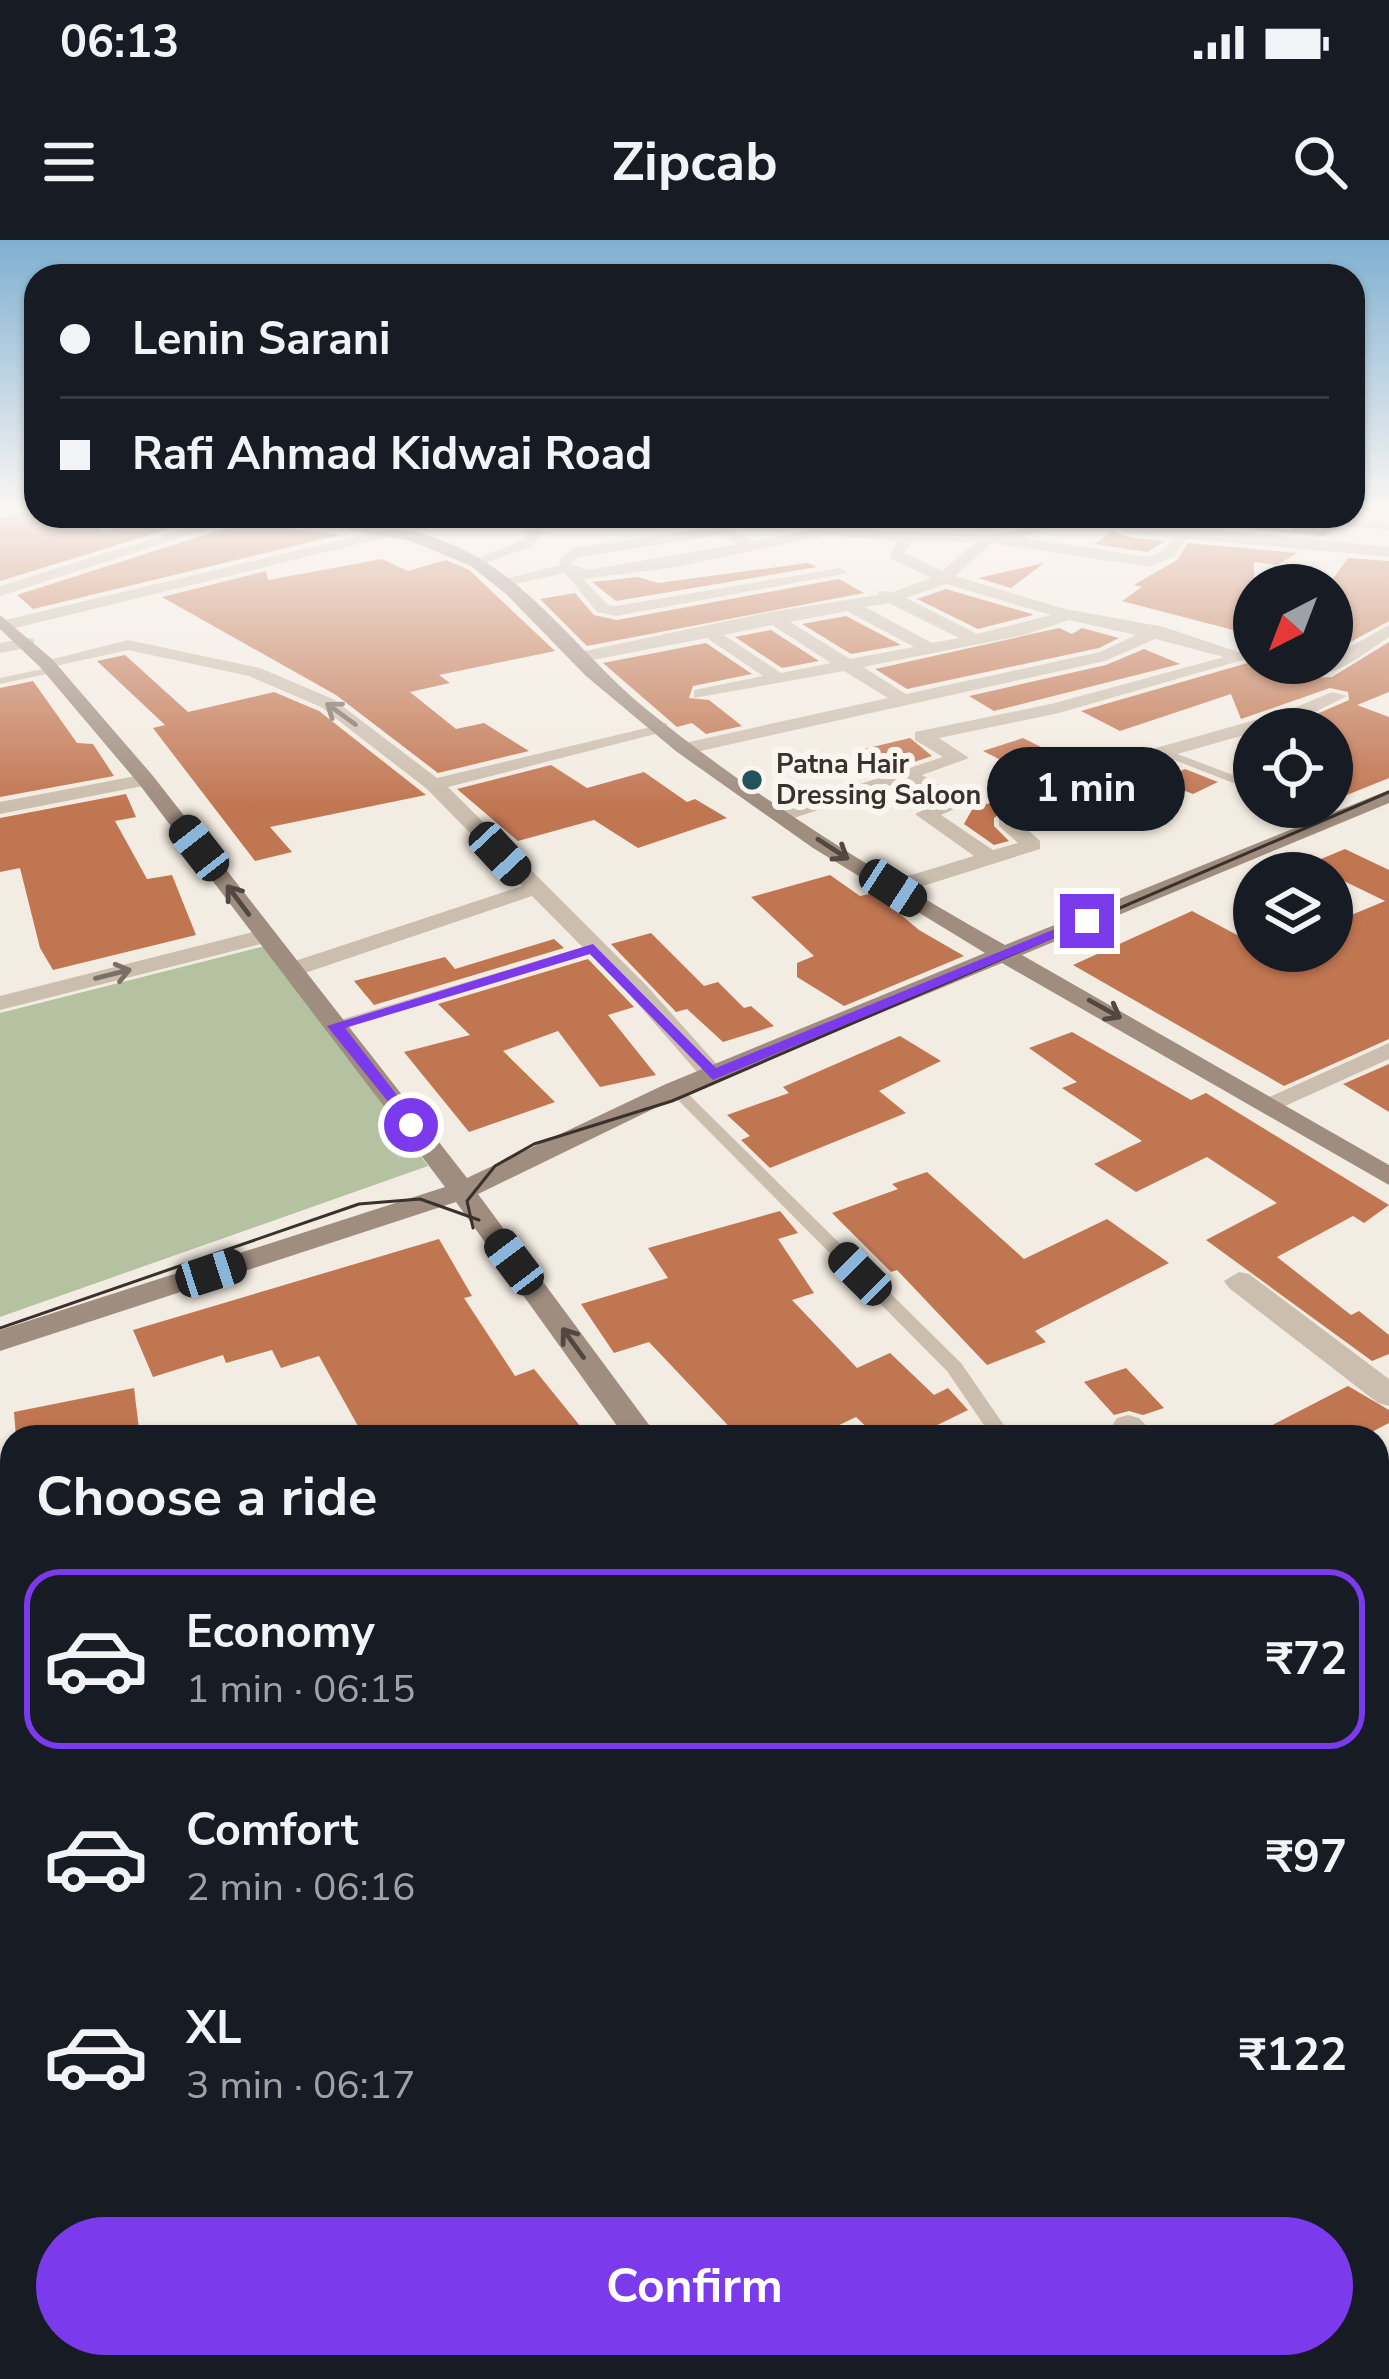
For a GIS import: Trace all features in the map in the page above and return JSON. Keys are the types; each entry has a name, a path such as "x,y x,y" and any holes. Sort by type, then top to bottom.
{"main road":[{"path":"525,605 577,658 660,727 782,816 1000,957 1103,1007 1389,1177"},
{"path":"4,622 28,643 146,779 462,1191 633,1425"},
{"path":"1353,809 1389,796"},
{"path":"0,1342 462,1191 675,1089 1302,828"}],"street":[{"path":"4,622 78,605"},
{"path":"599,605 616,611 650,605"},
{"path":"747,605 903,700"},
{"path":"577,658 856,605"},
{"path":"907,605 976,640"},
{"path":"1045,605 1233,653"},
{"path":"850,606 931,649"},
{"path":"700,694 976,640 1075,612"},
{"path":"1353,652 1389,630"},
{"path":"687,748 1105,656 1158,631"},
{"path":"709,632 780,680"},
{"path":"0,648 28,643"},
{"path":"49,667 128,645 254,673 327,703 434,785 713,1075"},
{"path":"782,816 959,758 922,736 1053,709 1233,662"},
{"path":"893,888 1033,845 1006,822 1163,752 1337,696"},
{"path":"434,785 660,727"},
{"path":"904,774 960,802 925,814 987,856"},
{"path":"0,808 146,779"},
{"path":"291,970 533,889"},
{"path":"0,1004 265,936"},
{"path":"1268,1104 1389,1050"},
{"path":"1239,1281 1389,1395"}],"lane":[{"path":"0,681 49,667"},
{"path":"1163,752 1233,780"},
{"path":"335,1026 593,948"},
{"path":"675,1089 954,1367 994,1425"}],"green space":[{"path":"265,946 428,1166 0,1317 0,1013"}],"building":[{"path":"176,605 506,605 555,651 439,675 450,683 410,692 456,729 484,723 529,751 438,773 336,695"},
{"path":"546,605 585,605 594,615 617,620 699,605 802,605 587,646"},
{"path":"929,605 999,605 1033,615 978,629"},
{"path":"1137,605 1233,605 1233,630"},
{"path":"1353,605 1389,605 1389,621 1353,641"},
{"path":"846,616 901,645 851,654 802,624"},
{"path":"1059,628 1072,634 1082,628 1119,638 1099,648 907,689 875,669"},
{"path":"771,630 819,661 782,668 735,637"},
{"path":"1389,642 1389,692 1357,705 1389,717 1389,778 1353,793 1353,708 1331,708 1349,700 1348,692 1330,688 1273,708 1237,708 1231,694 1120,731 1081,711 1233,667 1233,684 1353,684 1353,664"},
{"path":"706,643 752,674 693,686 689,698 709,700 742,726 706,734 692,723 677,727 603,663"},
{"path":"1144,649 1180,664 994,711 969,696 1106,665"},
{"path":"125,655 188,712 274,692 319,711 426,795 270,827 292,852 255,861 153,728 165,725 97,661"},
{"path":"33,681 77,743 93,744 114,776 0,797 0,688"},
{"path":"910,738 932,756 893,769 864,749"},
{"path":"1023,738 1053,753 1013,766 983,751"},
{"path":"551,765 587,788 644,772 687,802 695,799 727,818 638,848 594,820 518,841 457,789"},
{"path":"1185,769 1218,782 1193,794 1160,781"},
{"path":"126,794 136,817 115,821 147,879 172,875 196,935 53,970 40,948 20,868 0,872 0,818"},
{"path":"990,803 1004,811 994,818 994,826 1009,841 994,845 964,824 973,808"},
{"path":"1353,853 1389,870 1389,1039 1284,1086 1073,965 1192,911 1233,933 1233,972 1353,972 1353,914 1385,901 1353,885"},
{"path":"830,875 860,896 875,893 919,930 964,956 844,1006 797,977 797,963 814,956 751,897"},
{"path":"651,933 704,986 718,982 744,1008 751,1006 774,1026 723,1042 687,1009 676,1012 611,944"},
{"path":"554,939 564,948 374,1005 354,981 445,957 455,969"},
{"path":"588,959 634,1007 608,1015 656,1075 600,1087 558,1031 503,1051 555,1102 469,1132 404,1052 470,1035 438,1004"},
{"path":"1072,1032 1191,1100 1206,1093 1389,1205 1364,1223 1353,1216 1277,1257 1351,1315 1359,1311 1389,1335 1389,1354 1372,1361 1206,1240 1277,1203 1207,1157 1136,1192 1094,1164 1142,1141 1062,1088 1077,1082 1029,1048"},
{"path":"900,1036 941,1061 879,1091 906,1113 770,1168 741,1140 750,1136 727,1115 789,1093 783,1087"},
{"path":"1389,1064 1389,1112 1343,1084"},
{"path":"927,1172 1024,1259 1107,1219 1169,1263 1035,1331 1046,1342 987,1365 897,1270 891,1272 832,1213 898,1189 892,1184"},
{"path":"780,1211 798,1233 778,1239 814,1293 792,1300 857,1368 890,1353 934,1395 948,1388 968,1410 937,1425 864,1425 856,1417 839,1425 728,1425 649,1342 614,1353 581,1304 668,1278 648,1248"},
{"path":"439,1239 472,1296 464,1298 515,1376 534,1369 579,1425 357,1425 319,1356 281,1368 272,1350 226,1363 223,1355 153,1377 133,1330"},
{"path":"1126,1368 1164,1408 1143,1415 1129,1411 1114,1415 1084,1382"},
{"path":"1348,1386 1389,1410 1385,1425 1272,1425"},
{"path":"134,1388 139,1425 15,1425 14,1412"}],"tram line":[{"path":"471,1217 467,1201 495,1166 534,1144 672,1101 1389,792"},
{"path":"0,1328 359,1204 420,1199 471,1217"},
{"path":"471,1217 479,1220"},
{"path":"471,1217 473,1228"}],"place":[{"name":"Patna Hair Dressing Saloon","path":"752,780"}],"route":[{"path":"411,1125 335,1026 593,948 638,990 713,1075 1087,921"}]}
